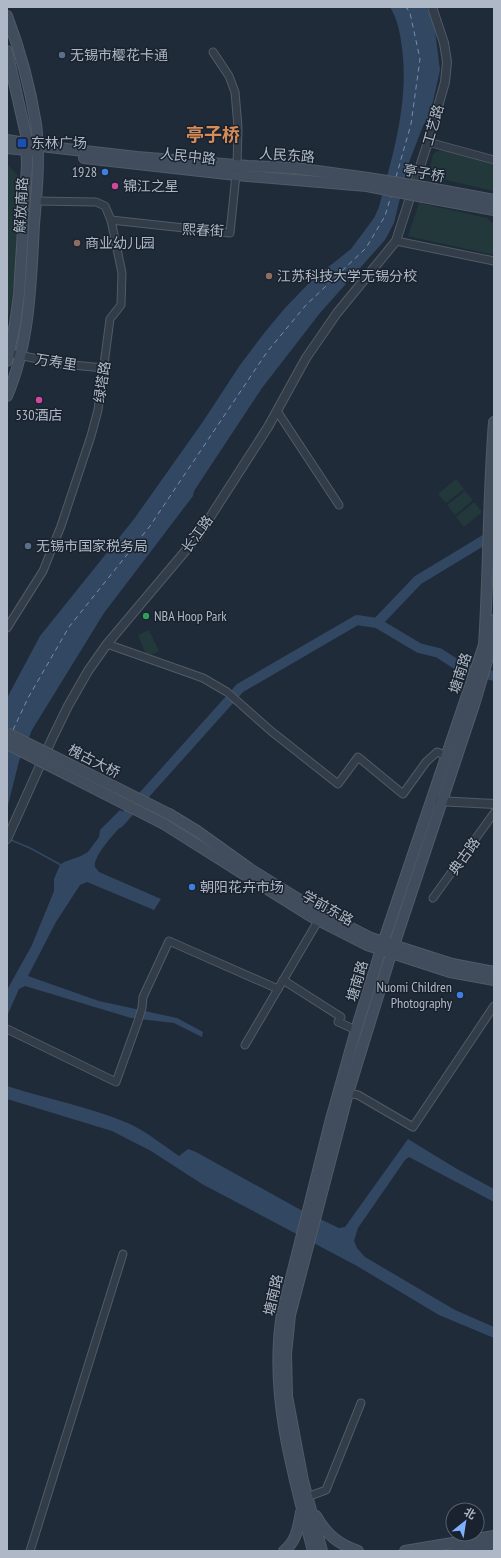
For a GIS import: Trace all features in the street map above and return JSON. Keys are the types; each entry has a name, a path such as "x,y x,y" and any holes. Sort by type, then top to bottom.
{"main road":[{"name":"解放南路","path":"7,16 22,65 36,125 36,201 30,296 12,357"},
{"name":"解放南路","path":"7,51 26,134 27,165 19,294 7,396"},
{"path":"7,140 36,148"},
{"path":"7,148 26,146"},
{"name":"人民东路","path":"36,148 137,157 236,170 294,168 368,182"},
{"name":"亭子桥","path":"368,182 424,192 494,200"},
{"path":"424,192 490,209"},
{"name":"塘南路","path":"485,652 484,645 488,597 488,517 494,422"},
{"name":"塘南路","path":"313,1551 306,1503 283,1397 278,1341 282,1314 335,1120 356,1030 385,949 442,801 494,620"},
{"name":"塘南路","path":"335,1120 348,1093 385,949 431,801 447,756 473,692"},
{"name":"槐古大桥","path":"7,733 169,814"},
{"name":"槐古大桥","path":"7,744 164,824"},
{"name":"学前东路","path":"169,814 197,831 250,869 316,910 385,949 494,972"},
{"name":"学前东路","path":"164,824 318,921 385,949 450,972 494,980"},
{"path":"284,1551 294,1541 306,1503"},
{"path":"306,1503 328,1534 342,1545 358,1551"},
{"name":"塘南路","path":"306,1503 322,1551"},
{"path":"405,1551 494,1536"},
{"path":"456,1551 494,1545"}],"street":[{"name":"工艺路","path":"396,241 428,142 445,82 447,62 444,43 432,7"},
{"path":"213,52 230,76 236,92 238,127 236,170"},
{"path":"428,142 494,160"},
{"name":"熙春街","path":"111,220 230,233 236,170"},
{"name":"绿塔路","path":"7,628 43,571 61,526 91,436 98,410 110,319 121,305 122,273 111,220 105,206 96,202 36,201"},
{"path":"396,241 494,261"},
{"name":"长江路","path":"8,836 68,706 106,644 198,536 277,411 306,358 337,313 396,241"},
{"name":"万寿里","path":"12,357 104,368"},
{"path":"277,411 339,505"},
{"path":"7,614 14,617"},
{"path":"106,644 203,678 227,692 271,731 338,784 358,757 403,794 426,762 436,752 447,756"},
{"path":"431,801 494,804"},
{"name":"典古路","path":"433,898 494,814"},
{"path":"245,1045 318,921"},
{"path":"7,1029 116,1082 138,1021 142,1008 143,997 169,941 278,989"},
{"path":"283,980 341,1017 338,1022 356,1030"},
{"path":"348,1093 358,1095 413,1127 494,1006"},
{"path":"30,1551 123,1254"},
{"path":"306,1503 326,1490 361,1403"}],"green space":[{"path":"443,150 494,164 494,191 428,176 433,155 437,151"},
{"path":"7,164 19,177 18,232 15,269 11,305 7,323"},
{"path":"419,203 487,218 494,225 494,255 408,236"},
{"path":"456,479 464,489 446,503 438,494"},
{"path":"465,491 473,500 455,515 447,505"},
{"path":"474,502 482,512 464,527 456,517"},
{"path":"149,630 159,651 147,657 138,635"}],"water":[{"path":"390,7 426,7 434,23 440,70 430,115 423,126 408,165 394,223 385,240 320,313 262,388 194,491 193,496 104,613 32,730 19,761 7,809 7,698 40,636 134,519 202,423 240,365 265,332 285,308 313,279 351,249 374,218 379,207 394,148 403,89 404,68 402,48 397,22"},
{"path":"120,810 131,816 115,832 98,855 95,862 95,867 99,872 161,899 154,910 87,882 80,885 56,922 28,976 99,1001 177,1018 203,1032 202,1037 174,1023 131,1018 25,986 19,989 7,1016 7,990 32,945 54,891 54,879 60,865 88,852 99,837 100,830"},
{"path":"7,1086 84,1108 130,1124 179,1156 188,1149 196,1152 299,1209 339,1228 345,1227 408,1139 457,1169 494,1189 494,1202 409,1157 405,1160 358,1228 354,1241 357,1248 365,1257 455,1310 494,1327 494,1338 439,1315 357,1266 202,1184 151,1151 112,1131 7,1099"}],"waterway":[{"path":"119,823 240,688 357,620 377,623 418,580 494,534"},
{"path":"377,623 419,648 439,653 462,668 494,676"},
{"path":"11,840 30,848 61,865"}],"ferry route":[{"path":"396,177 411,124 420,59 410,13 406,7"},
{"path":"13,730 28,698 69,627 150,526 267,352 306,305 366,248 385,216 391,196"}],"place":[{"name":"无锡市樱花卡通","path":"62,55"},
{"name":"东林广场","path":"22,143"},
{"name":"1928","path":"105,172"},
{"name":"锦江之星","path":"115,186"},
{"name":"商业幼儿园","path":"77,243"},
{"name":"江苏科技大学无锡分校","path":"269,276"},
{"name":"530酒店","path":"39,400"},
{"name":"无锡市国家税务局","path":"28,546"},
{"name":"NBA Hoop Park","path":"146,616"},
{"name":"朝阳花卉市场","path":"192,887"},
{"name":"Nuomi Children Photography","path":"460,995"}],"district":[{"name":"亭子桥","path":"213,134"}]}
